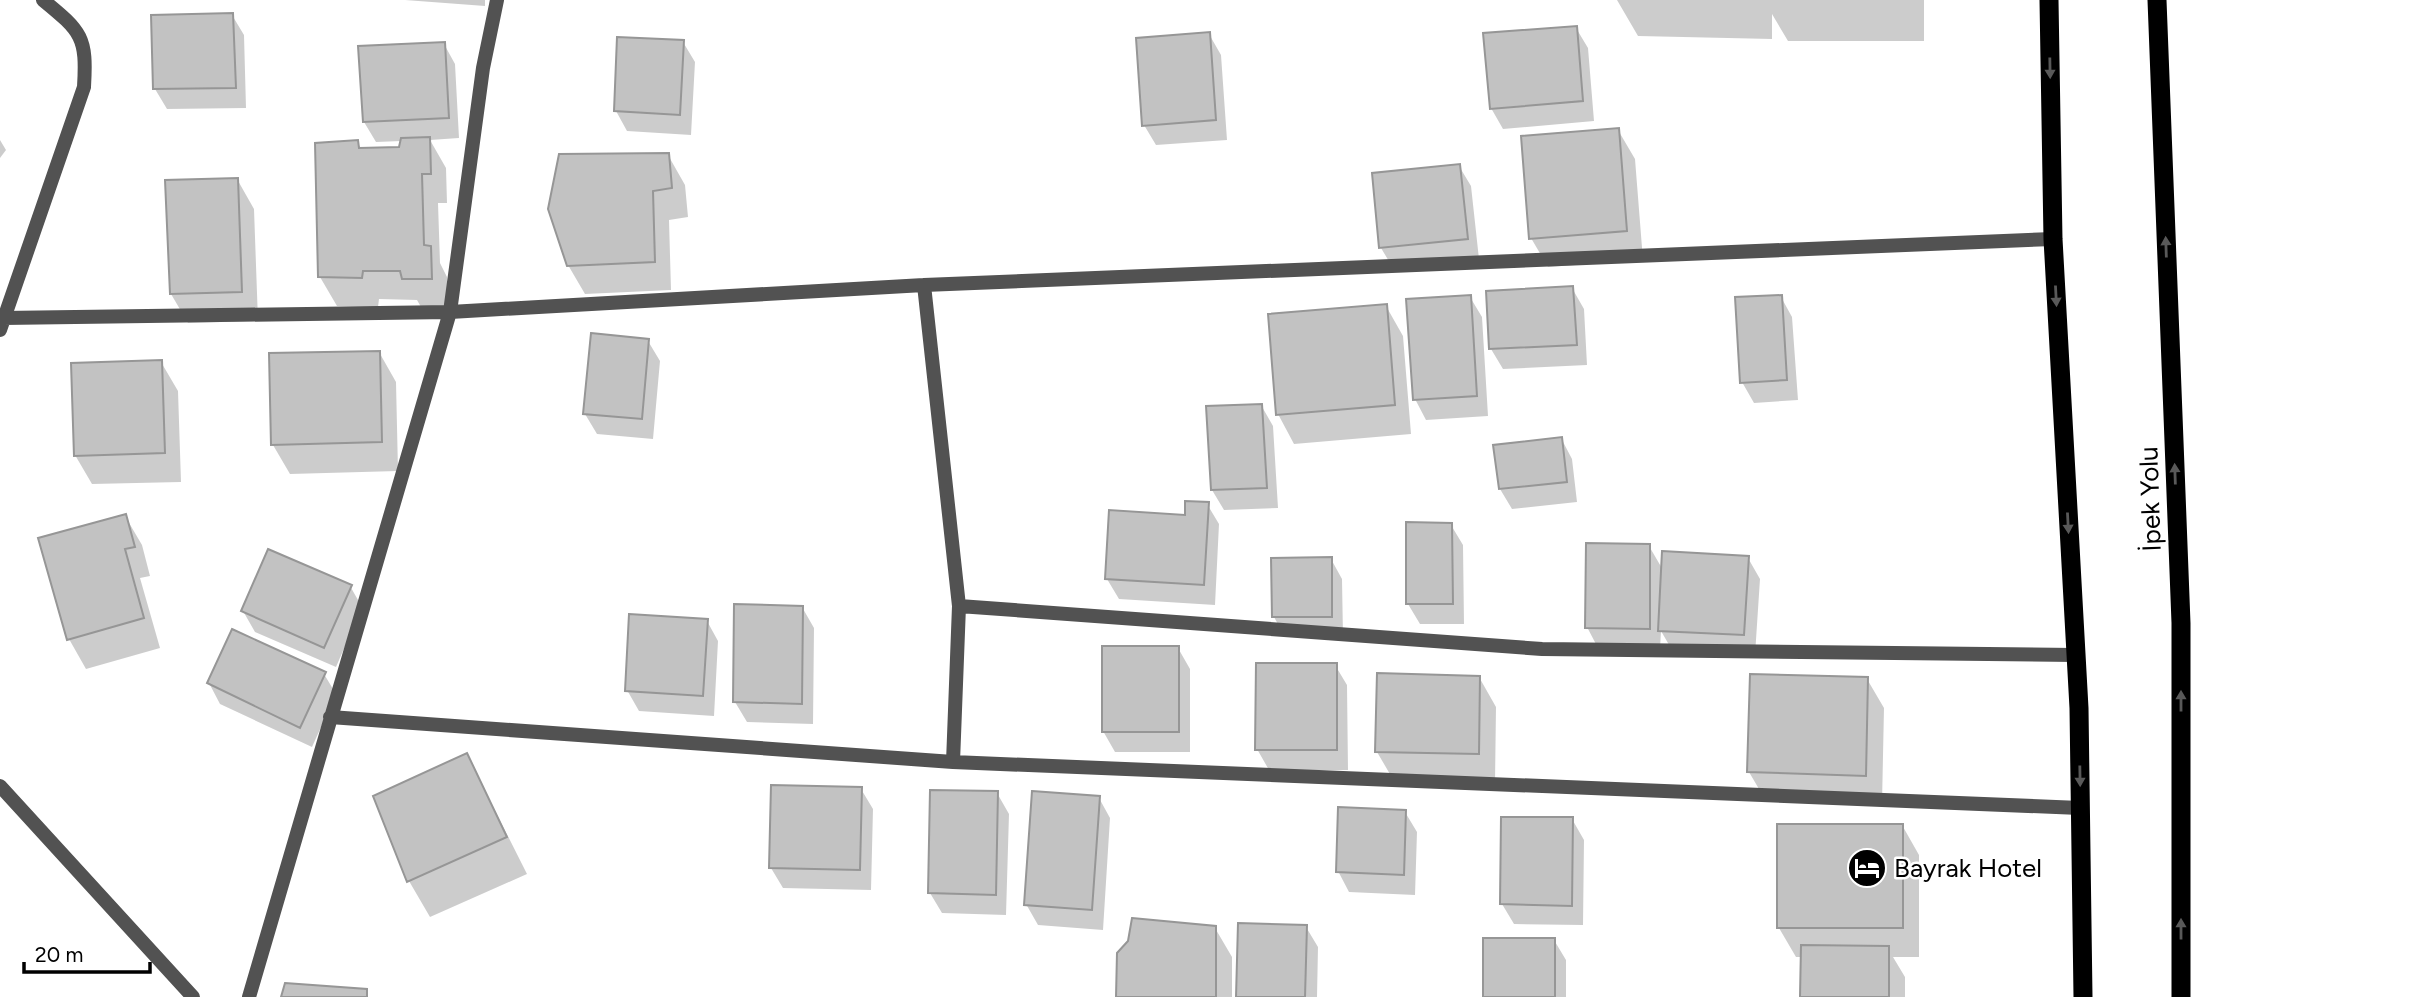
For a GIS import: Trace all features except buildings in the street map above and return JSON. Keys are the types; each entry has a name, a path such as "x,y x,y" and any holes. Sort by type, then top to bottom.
{"highway":[{"path":"2049,0 2053,239 2078,708 2083,997"},
{"name":"İpek Yolu","path":"2157,0 2181,623 2181,997"}],"street":[{"path":"43,0 74,26 86,51 84,88 2,324 450,312 924,285 2053,239"},
{"path":"250,997 450,312 483,68 497,0"},
{"path":"924,285 959,606 953,762"},
{"path":"959,606 1542,649 2076,655"},
{"path":"330,717 953,762 2080,808"},
{"path":"0,786 192,997"}],"place":[{"name":"Bayrak Hotel","path":"1867,868"}]}
